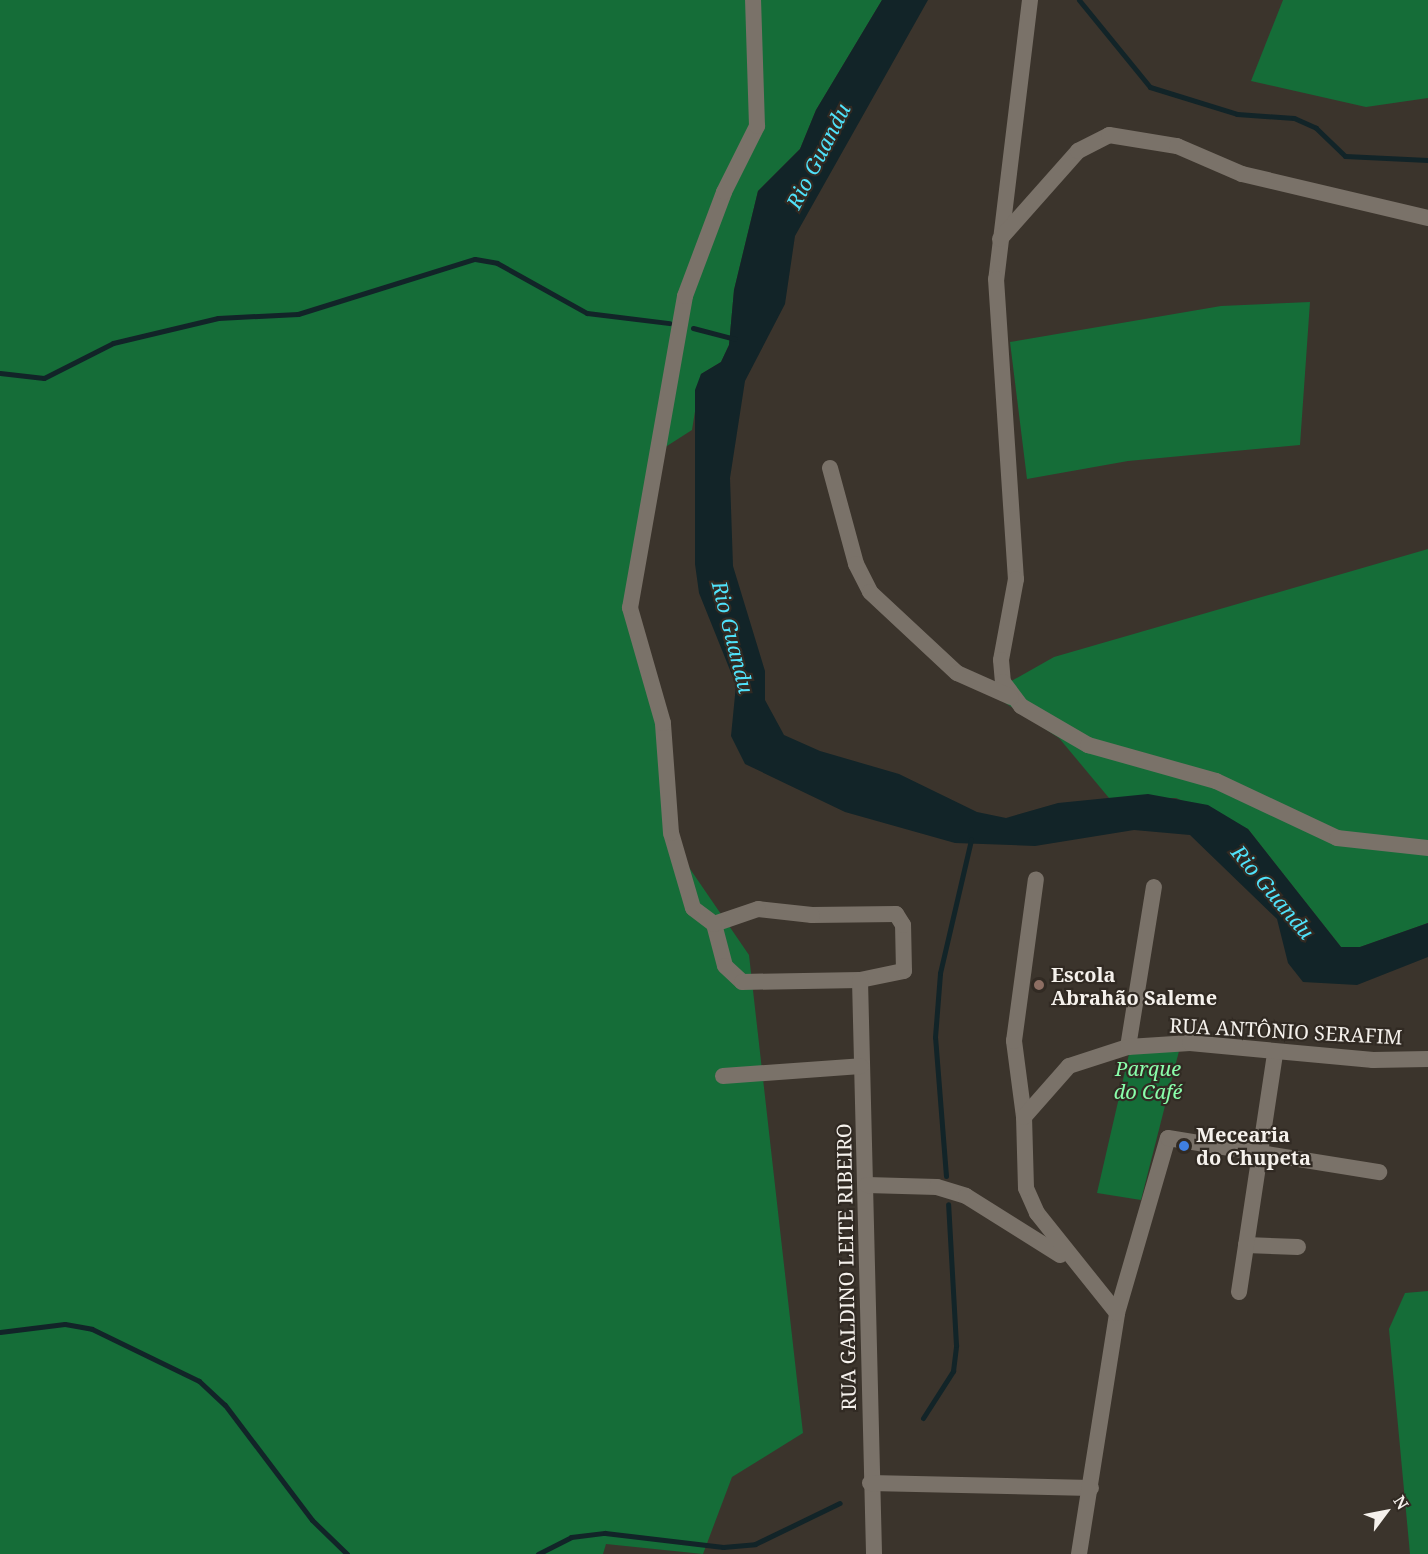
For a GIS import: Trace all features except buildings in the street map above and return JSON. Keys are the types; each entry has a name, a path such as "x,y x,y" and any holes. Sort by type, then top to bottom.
{"street":[{"path":"714,924 725,966 742,982 860,980 904,972 898,915 758,909 714,924 703,919 687,895 671,833 663,723 638,647 630,599 685,296 724,192 757,126 753,0"},
{"path":"1011,697 1001,675 1016,579 997,314 1000,239 1030,0"},
{"path":"1000,239 1078,151 1109,135 1177,146 1274,183 1428,218"},
{"path":"830,468 856,564 870,592 957,673 1011,697 1088,745 1216,782 1337,837 1428,848"},
{"path":"1036,879 1014,1041 1024,1117 1026,1188 1051,1237 1118,1313"},
{"path":"1128,1047 1154,887"},
{"name":"RUA GALDINO LEITE RIBEIRO","path":"860,980 861,1066 867,1185 870,1483 874,1554"},
{"name":"RUA ANTÔNIO SERAFIM","path":"1024,1117 1068,1066 1128,1047 1190,1043 1275,1053 1428,1059"},
{"path":"1239,1292 1275,1053"},
{"path":"723,1076 861,1066"},
{"path":"1079,1554 1118,1313 1168,1138 1379,1172"},
{"path":"867,1185 937,1187 966,1196 1074,1264"},
{"path":"1246,1245 1298,1247"},
{"path":"870,1483 1090,1488"}],"green space":[{"path":"0,0 882,0 816,110 800,149 758,191 734,290 729,345 721,362 701,374 692,430 656,453 629,611 657,707 671,813 686,863 749,955 803,1433 732,1477 703,1554 606,1544 603,1554 0,1554"},
{"path":"1283,0 1428,0 1428,98 1366,107 1251,81"},
{"path":"1310,302 1300,445 1128,461 1027,479 1010,342 1221,306"},
{"path":"1428,549 1428,923 1360,947 1341,947 1248,829 1176,798 1109,798 1059,738 990,693 1054,657"},
{"name":"Parque do Café","path":"1179,1051 1141,1200 1097,1193 1129,1054"},
{"path":"1428,1291 1428,1554 1410,1554 1389,1329 1405,1293"}],"water":[{"name":"Rio Guandu","path":"882,0 928,0 795,236 785,304 745,381 730,478 733,566 765,671 765,700 784,735 820,751 899,774 977,812 1006,818 1058,803 1148,794 1208,805 1248,829 1341,947 1360,947 1428,923 1428,957 1357,985 1303,982 1288,963 1277,919 1190,835 1134,830 1035,846 955,843 845,812 745,764 731,736 736,685 699,593 695,564 695,390 701,374 721,362 729,345 734,290 758,191 800,149 816,110"}],"waterway":[{"path":"1079,0 1150,87 1237,114 1294,118 1316,128 1345,156 1428,160"},
{"path":"0,373 44,378 113,343 218,318 298,314 475,259 497,263 587,313 669,323"},
{"path":"693,328 735,339"},
{"path":"946,1176 935,1037 940,973 971,840"},
{"path":"923,1418 953,1371 956,1345 948,1204"},
{"path":"0,1332 65,1324 92,1329 199,1381 225,1405 312,1520 347,1554"},
{"path":"538,1554 571,1537 605,1533 723,1547 755,1544 840,1503"}],"place":[{"name":"Escola Abrahão Saleme","path":"1039,985"},
{"name":"Mecearia do Chupeta","path":"1184,1146"}]}
